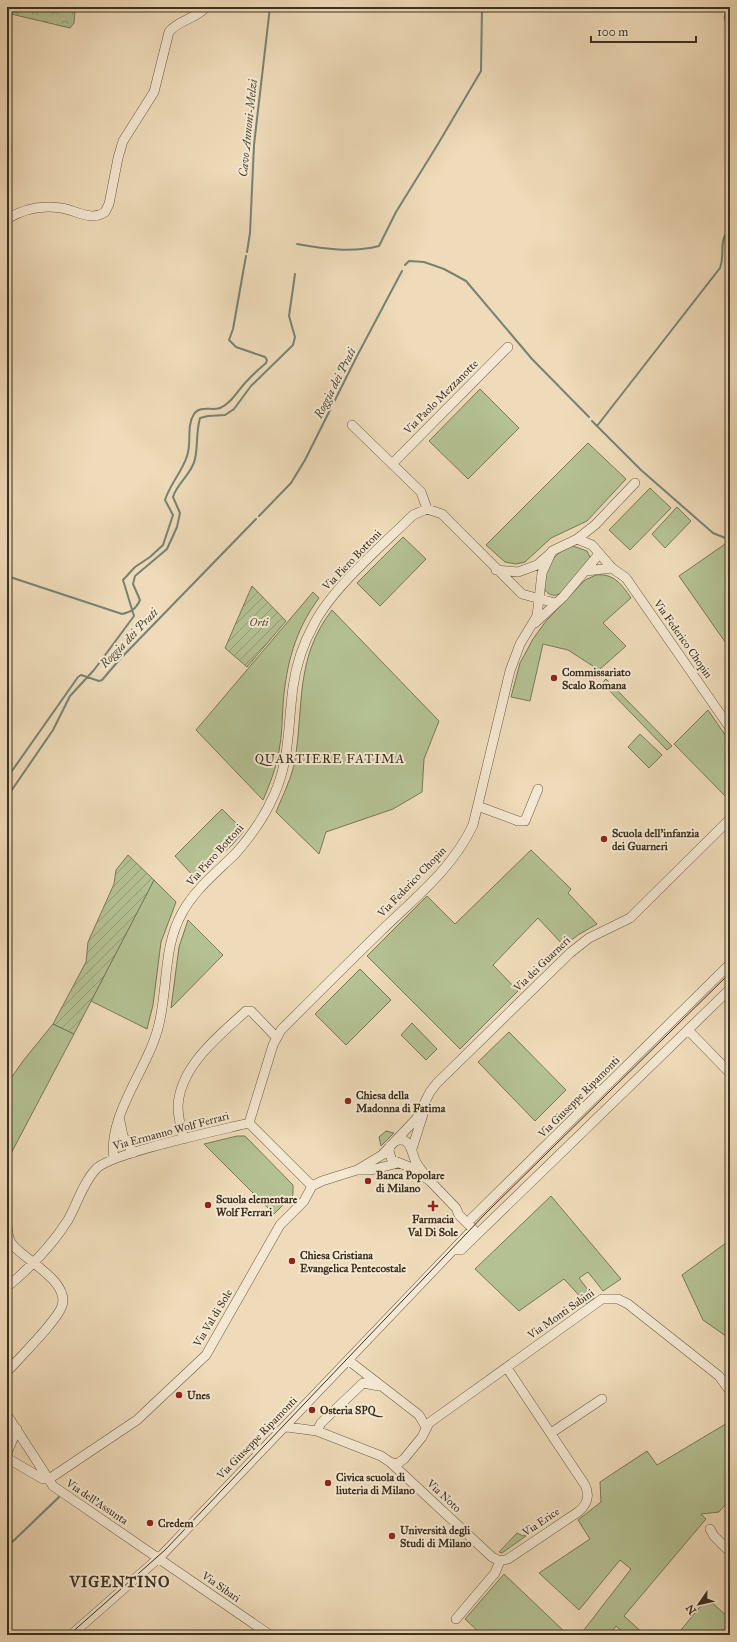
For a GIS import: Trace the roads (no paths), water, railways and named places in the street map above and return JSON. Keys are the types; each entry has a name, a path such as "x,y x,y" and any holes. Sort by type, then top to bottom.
{"street":[{"path":"7,219 24,211 36,208 60,207 90,216 97,216 105,212 109,204 120,150 123,142 154,92 169,32 173,27 201,12 206,7"},
{"name":"Via Paolo Mezzanotte","path":"392,464 508,347"},
{"path":"352,425 421,492 427,509 442,514 496,570 522,594 544,599 542,573 552,551"},
{"path":"496,570 516,572 526,570 537,565 552,551 561,545 578,539 595,525 635,483"},
{"name":"Via Piero Bottoni","path":"114,1158 112,1146 120,1119 159,1025 171,941 182,913 197,891 245,842 267,810 275,794 285,765 293,688 298,663 314,623 330,601 359,569 412,515 427,509"},
{"path":"592,545 595,525"},
{"path":"578,539 592,545 599,554"},
{"name":"Via Federico Chopin","path":"544,599 563,597 599,554 631,585 730,728"},
{"path":"586,571 612,568"},
{"name":"Via Federico Chopin","path":"533,623 539,620 544,599"},
{"name":"Via Federico Chopin","path":"249,1123 276,1037 442,872 453,860 466,841 473,825 512,662 520,644 537,616 544,599"},
{"path":"483,808 518,821 525,821 538,789"},
{"name":"Via dei Guarneri","path":"412,1150 430,1092 437,1084 570,953 589,938 630,918 729,822"},
{"name":"Via Giuseppe Ripamonti","path":"471,1219 730,964"},
{"name":"Via Giuseppe Ripamonti","path":"71,1635 158,1558 453,1250 461,1250 477,1232 730,989"},
{"path":"184,1140 178,1114 179,1099 182,1085 195,1063 246,1011 251,1011 276,1037"},
{"path":"688,1030 730,1073"},
{"name":"Via dei Guarneri","path":"393,1144 417,1118 424,1108"},
{"path":"120,1119 123,1136 133,1153"},
{"path":"249,1123 312,1186 322,1181 357,1170 376,1160 393,1144 406,1141 412,1150 417,1164 430,1181 456,1208 459,1215 477,1232"},
{"name":"Via Ermanno Wolf Ferrari","path":"7,1287 35,1264 68,1220 92,1173 104,1162 114,1158 249,1123"},
{"path":"393,1144 389,1152 390,1158 430,1181"},
{"path":"357,1170 371,1170 409,1160 412,1150"},
{"name":"Via Val di Sole","path":"49,1479 137,1420 206,1354 280,1225 304,1201 312,1186"},
{"path":"456,1208 463,1211 471,1219 477,1232"},
{"path":"7,1226 11,1243 56,1283 63,1298 62,1306 51,1323 7,1372"},
{"name":"Via Monti Sabini","path":"426,1426 602,1299 618,1298 628,1304 719,1376 730,1391"},
{"path":"348,1360 419,1415 426,1426 422,1437 404,1459 398,1464 390,1462"},
{"path":"507,1368 551,1433 602,1399"},
{"path":"317,1431 321,1423 363,1384 381,1387"},
{"name":"Via dell'Assunta","path":"7,1415 53,1486 158,1558"},
{"name":"Via Noto","path":"283,1428 287,1427 317,1431 380,1456 390,1462 492,1557 500,1561"},
{"path":"7,1453 16,1429"},
{"name":"Via Erice","path":"500,1561 508,1559 578,1512 586,1503 588,1494 585,1485 551,1433"},
{"path":"7,1458 43,1478 49,1479"},
{"path":"710,1529 714,1536 730,1552"},
{"name":"Via Sibari","path":"158,1558 270,1635"},
{"path":"456,1619 497,1570 500,1561"}],"waterway":[{"name":"Cavo Annoni-Melzi","path":"247,252 250,233 254,145 270,7"},
{"path":"297,244 328,249 349,250 379,246 396,212 481,71 482,7"},
{"path":"730,9 725,15 725,20 730,26"},
{"path":"597,426 720,268 724,238 730,227"},
{"name":"Cavo Annoni-Melzi","path":"7,797 53,730 70,696 94,670 134,616 123,580 135,567 150,557 163,545 173,515 165,500 187,456 190,424 194,414 199,410 217,409 224,406 266,363 267,360 265,357 236,347 229,340 233,329 246,256"},
{"name":"Roggia dei Prati","path":"405,265 409,261 424,262 444,269 466,281 532,359 589,417"},
{"name":"Roggia dei Prati","path":"259,516 291,483 305,460 357,356 402,271"},
{"path":"7,576 122,614 135,608 140,600 133,584 135,576 167,549 177,527 180,513 173,497 178,487 191,469 195,459 200,418 225,415 234,409 251,386 293,345 295,337 289,316 295,274"},
{"path":"592,421 641,470 713,533 730,540"},
{"name":"Roggia dei Prati","path":"7,778 78,677 81,675 99,681 102,680 120,659 256,519"},
{"path":"7,1547 59,1497"}],"tram line":[{"path":"69,1635 165,1550 486,1213 730,973"}],"place":[{"name":"Commissariato Scalo Romana","path":"554,678"},
{"name":"Scuola dell'infanzia dei Guarneri","path":"604,839"},
{"name":"Chiesa della Madonna di Fatima","path":"348,1101"},
{"name":"Banca Popolare di Milano","path":"368,1181"},
{"name":"Scuola elementare Wolf Ferrari","path":"208,1205"},
{"name":"Farmacia Val Di Sole","path":"433,1206"},
{"name":"Chiesa Cristiana Evangelica Pentecostale","path":"292,1261"},
{"name":"Unes","path":"179,1395"},
{"name":"Osteria SPQ","path":"312,1410"},
{"name":"Civica scuola di liuteria di Milano","path":"328,1483"},
{"name":"Credem","path":"150,1523"},
{"name":"Università degli Studi di Milano","path":"392,1536"}],"district":[{"name":"QUARTIERE FATIMA","path":"330,759"},
{"name":"VIGENTINO","path":"120,1582"}],"park label":[{"name":"Orti","path":"259,622"}]}
